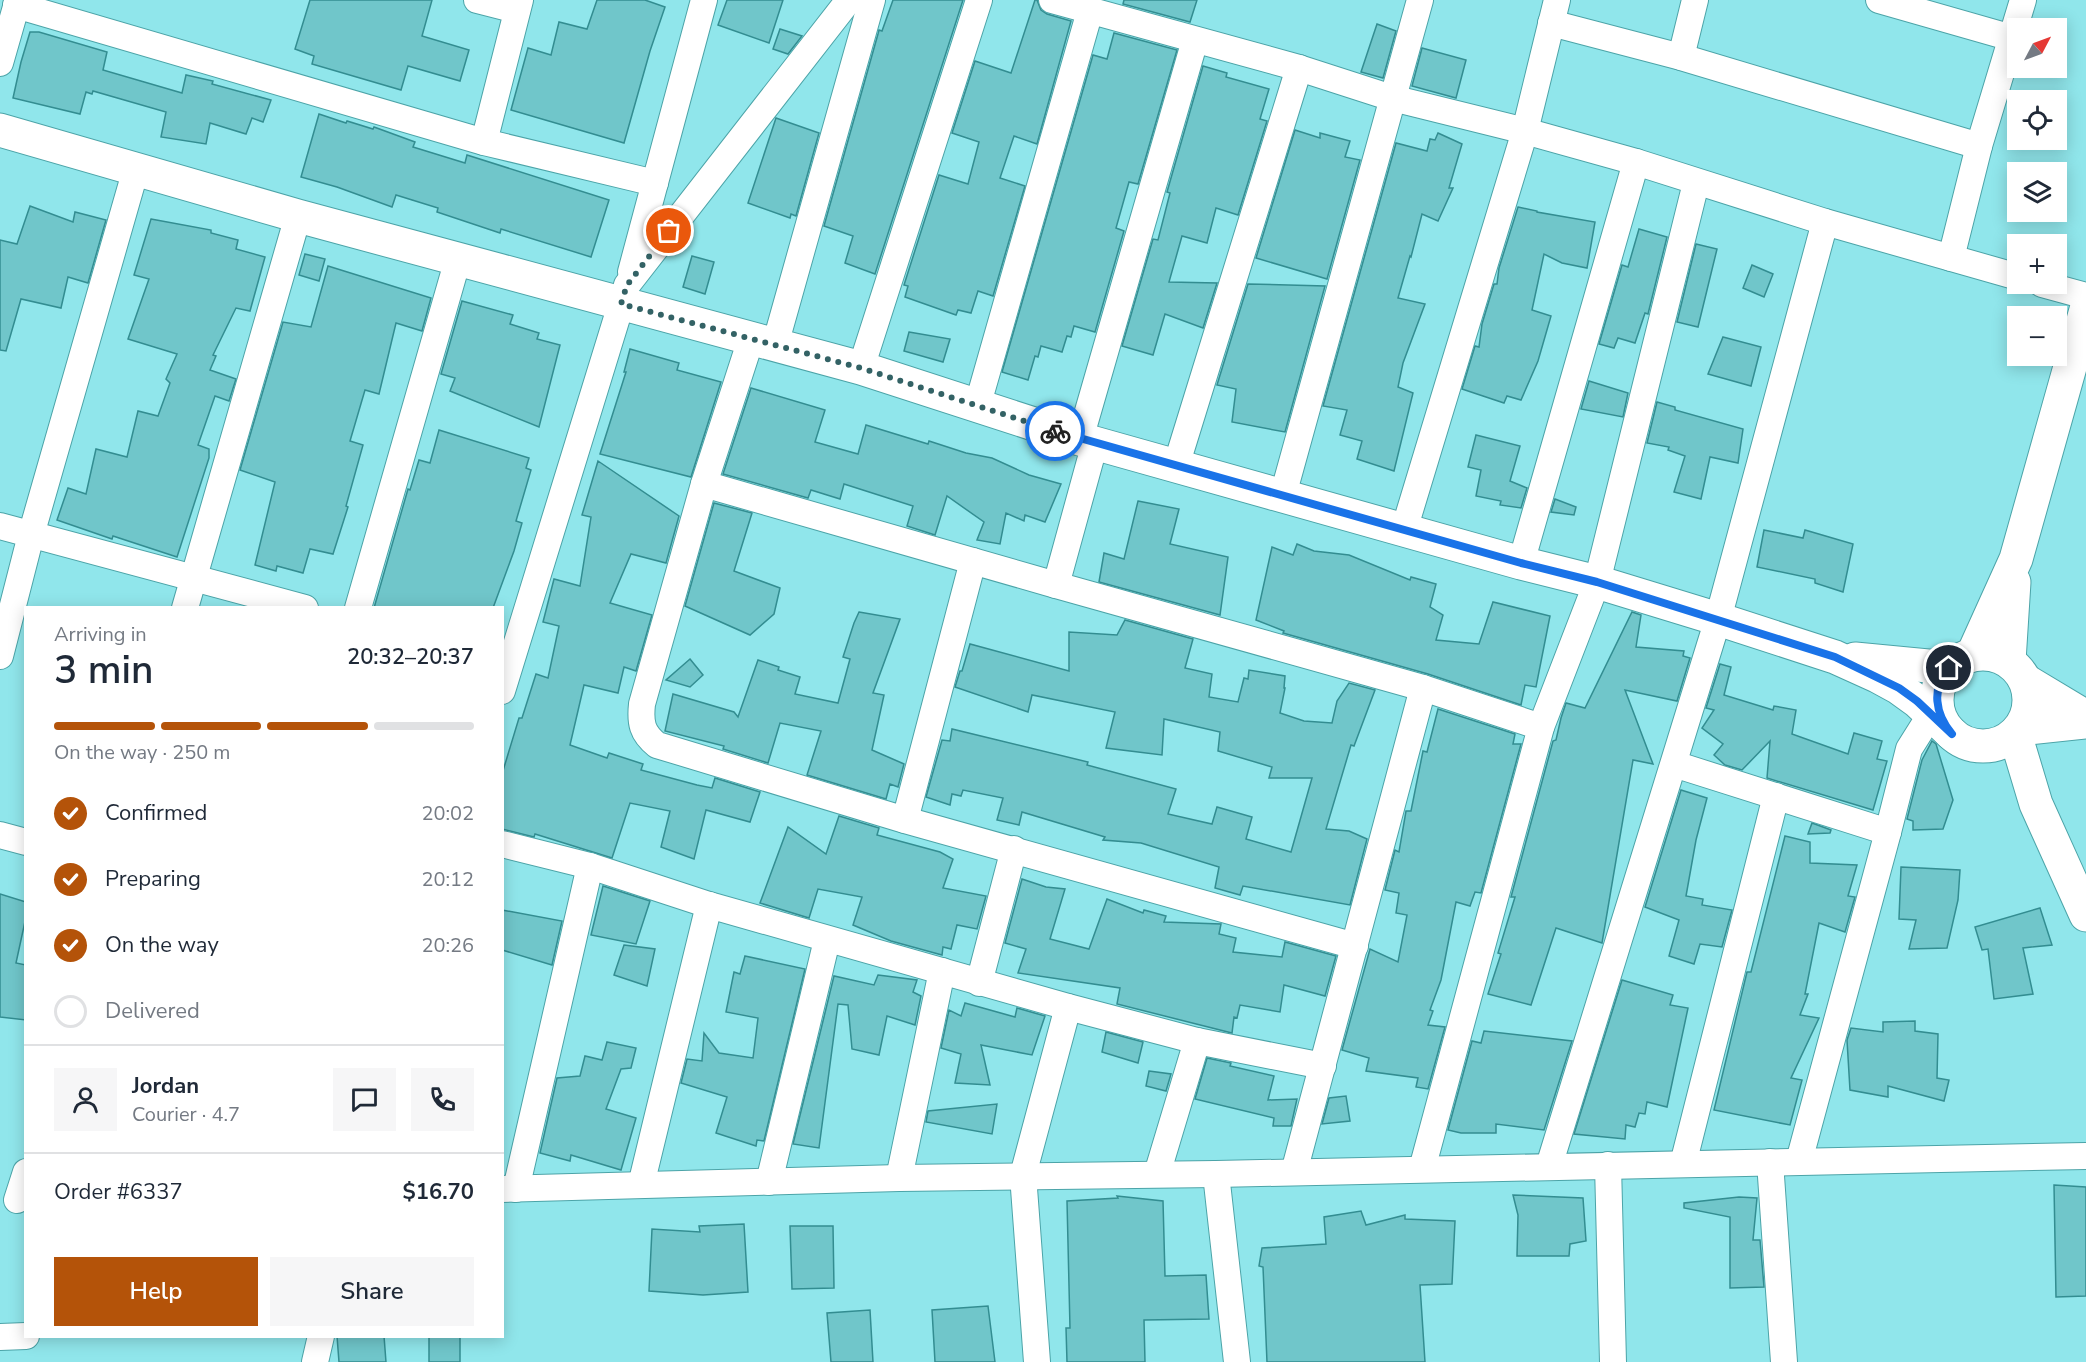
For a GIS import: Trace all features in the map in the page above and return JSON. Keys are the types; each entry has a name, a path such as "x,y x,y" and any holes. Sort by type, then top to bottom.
{"street":[{"path":"477,0 518,5 484,142"},
{"path":"506,663 624,294 705,0"},
{"path":"624,294 849,0"},
{"path":"872,0 763,342 704,484 642,704 640,723 647,738 657,745 904,820 1355,946"},
{"path":"861,368 979,0"},
{"path":"1052,0 1299,68 1392,98 1525,131 1636,162 1696,183 1825,222 2007,273"},
{"path":"1282,495 1420,0"},
{"path":"1681,57 1695,0"},
{"path":"2018,18 2023,0"},
{"path":"1886,1 2007,37"},
{"path":"0,63 17,3 484,142 655,183"},
{"path":"1404,530 1525,131 1554,11 1681,57 1979,146"},
{"path":"977,407 1090,12"},
{"path":"1056,585 1088,441 1195,40"},
{"path":"1952,258 1979,146 2007,54"},
{"path":"1176,466 1299,68"},
{"path":"0,130 298,216 458,259 624,294 763,342 861,368 1088,441 1521,563 1597,582 1835,657 1899,688 1954,731 2036,804"},
{"path":"1521,563 1636,162"},
{"path":"0,656 31,535 136,169"},
{"path":"1422,1169 1541,727 1597,582 1696,183"},
{"path":"186,606 298,216"},
{"path":"1549,1166 1718,620 1825,222"},
{"path":"359,606 458,259"},
{"path":"2067,291 2086,296"},
{"path":"2016,560 2018,671 2030,700 2027,715 2017,732 2002,743 1989,746 1954,731 1943,723 1938,711 1939,685 1961,661 2016,560 2081,346 2086,310"},
{"path":"704,484 1423,688 1541,727"},
{"path":"0,526 297,606"},
{"path":"904,820 973,561"},
{"path":"1835,657 1961,661 1986,654 2018,671 2086,717"},
{"path":"1294,1172 1423,688"},
{"path":"2017,732 2086,722"},
{"path":"1799,1161 1909,749 1954,731"},
{"path":"2017,732 2036,804 2086,915"},
{"path":"1674,764 1888,832"},
{"path":"1683,1164 1776,796"},
{"path":"0,835 24,841"},
{"path":"504,844 590,866 709,906 1068,1007 1197,1041 1323,1066"},
{"path":"979,982 1014,849"},
{"path":"590,866 509,1189 1023,1175 1216,1174 2086,1156"},
{"path":"641,1185 709,906"},
{"path":"769,1182 828,940"},
{"path":"898,1178 942,971"},
{"path":"1037,1362 1023,1175 1068,1007"},
{"path":"1157,1174 1197,1041"},
{"path":"1770,1162 1784,1362"},
{"path":"1608,1165 1613,1362"},
{"path":"1216,1174 1237,1362"},
{"path":"14,1200 24,1177"},
{"path":"0,1337 24,1336"},
{"path":"315,1362 321,1338"}],"building":[{"path":"310,0 432,0 422,36 469,50 460,81 408,66 401,90 312,64 314,56 295,49"},
{"path":"597,0 645,0 665,7 624,143 511,110 528,48 551,55 559,22 587,29"},
{"path":"727,0 783,0 769,43 718,25"},
{"path":"893,0 963,0 875,274 845,263 853,236 824,226 879,30 882,31"},
{"path":"1035,0 1041,10 1047,14 1071,21 1037,144 1014,136 1000,178 1025,186 993,296 978,291 971,313 958,310 956,315 905,297 908,286 904,285 939,175 968,184 979,142 952,133 975,61 1011,73"},
{"path":"1124,0 1197,0 1190,22 1123,4"},
{"path":"1377,24 1396,31 1383,78 1361,72"},
{"path":"780,29 802,36 788,54 773,49"},
{"path":"30,32 39,32 107,52 103,70 182,93 186,75 213,81 212,84 271,100 263,122 252,118 246,134 210,123 206,144 161,137 166,112 93,91 92,94 86,92 80,114 13,98"},
{"path":"1114,33 1177,50 1138,184 1129,182 1116,228 1124,231 1095,332 1074,326 1071,337 1067,336 1062,352 1041,346 1038,357 1035,356 1028,380 1002,372 1093,55 1107,59"},
{"path":"1422,48 1466,60 1456,98 1412,86"},
{"path":"1203,66 1227,73 1226,77 1269,89 1260,119 1267,121 1238,215 1216,208 1207,243 1182,236 1169,282 1217,283 1203,328 1165,314 1153,355 1122,346 1153,239 1158,240 1170,193 1167,192"},
{"path":"319,114 346,123 347,121 373,129 374,127 415,142 413,147 465,163 467,155 609,200 591,257 501,229 500,233 437,212 438,208 396,195 392,207 301,177"},
{"path":"776,118 819,133 796,216 791,214 790,218 748,203"},
{"path":"1295,130 1320,138 1320,133 1350,141 1345,157 1360,160 1327,279 1256,258"},
{"path":"1438,133 1462,144 1449,188 1453,188 1438,221 1422,214 1398,298 1425,304 1403,363 1398,387 1413,393 1394,471 1357,459 1362,441 1340,435 1347,410 1323,406 1396,143 1427,151 1430,139 1435,140"},
{"path":"30,206 73,222 75,212 106,220 88,283 68,277 61,308 21,299 6,351 0,350 0,240 17,244"},
{"path":"1518,207 1595,222 1587,268 1562,263 1544,254 1532,310 1551,316 1538,361 1521,400 1507,396 1504,403 1462,389 1475,346 1479,347 1482,324 1494,284 1497,284 1499,268"},
{"path":"151,219 211,230 211,233 238,240 236,249 265,257 250,311 236,308 213,355 216,356 210,370 236,379 229,401 215,396 198,445 209,449 209,458 177,557 113,536 112,539 57,520 68,488 86,494 96,449 127,457 138,411 158,416 170,383 166,379 177,354 128,339 149,279 134,275"},
{"path":"1639,229 1667,237 1648,314 1645,313 1635,343 1618,338 1614,348 1599,344 1622,265 1628,267"},
{"path":"1696,244 1717,249 1698,327 1677,322"},
{"path":"305,254 325,259 319,281 299,275"},
{"path":"692,256 714,262 705,294 683,287"},
{"path":"1752,265 1773,274 1764,297 1743,288"},
{"path":"328,266 431,298 422,331 396,323 379,394 365,390 350,441 363,445 346,506 348,507 333,554 310,549 303,573 277,566 276,571 255,565 275,482 240,470 283,322 311,327"},
{"path":"1248,284 1325,286 1285,432 1232,422 1236,389 1217,385"},
{"path":"462,301 513,315 510,324 539,333 537,339 560,345 539,427 450,391 455,378 441,374"},
{"path":"909,332 950,339 943,362 904,351"},
{"path":"1723,337 1761,347 1751,386 1708,374"},
{"path":"630,349 679,363 677,370 721,382 691,477 600,454 626,372 624,372"},
{"path":"1589,381 1628,393 1623,417 1581,409"},
{"path":"751,388 825,410 815,442 858,454 866,425 928,444 929,441 966,453 992,458 1029,475 1061,484 1045,522 1025,515 1024,521 1006,513 1000,544 977,540 984,522 947,496 935,535 907,526 913,506 844,484 840,499 811,490 808,498 723,474"},
{"path":"1657,402 1675,407 1675,410 1743,429 1738,463 1710,457 1701,499 1674,492 1685,456 1668,450 1669,447 1647,443"},
{"path":"439,430 529,458 526,468 531,470 516,521 522,523 494,606 375,606 408,489 410,490 419,460 430,463"},
{"path":"1476,435 1520,446 1510,481 1527,488 1521,508 1500,505 1501,501 1476,496 1481,470 1468,467"},
{"path":"598,461 679,516 666,563 631,554 610,603 652,615 636,671 624,667 618,693 584,685 570,745 607,758 609,753 643,764 641,770 697,785 712,788 715,778 760,792 750,822 706,810 694,859 661,847 670,811 630,803 612,858 535,834 534,837 504,830 504,767 519,718 522,718 536,674 548,678 559,626 543,622 554,579 580,586 591,517 582,515"},
{"path":"1555,499 1576,507 1574,515 1551,512"},
{"path":"1138,501 1179,509 1170,544 1228,557 1220,615 1099,582 1104,553 1124,559"},
{"path":"714,503 752,513 734,571 780,588 774,614 750,635 685,606"},
{"path":"1764,530 1803,538 1805,530 1853,544 1843,592 1815,583 1815,579 1757,567"},
{"path":"1297,544 1314,551 1349,555 1410,580 1411,577 1436,584 1430,607 1443,615 1436,640 1479,644 1493,602 1550,616 1536,687 1525,685 1521,705 1428,674 1283,633 1284,631 1256,620 1272,547 1293,555"},
{"path":"859,612 900,619 873,693 884,695 872,750 904,764 898,787 890,784 886,799 807,775 821,731 780,723 768,763 723,749 724,746 665,731 673,694 734,712 738,717 758,660 800,677 795,694 838,703 850,659 843,657"},
{"path":"1632,612 1641,615 1636,647 1684,651 1683,656 1690,658 1677,701 1625,690 1653,764 1633,760 1602,943 1556,928 1531,1005 1488,994 1515,897 1511,897 1553,741 1556,740 1566,703 1585,708"},
{"path":"1125,620 1193,639 1185,668 1212,674 1209,697 1238,702 1244,678 1248,679 1249,670 1285,676 1280,713 1304,721 1332,723 1337,701 1349,683 1375,690 1354,746 1351,745 1326,829 1349,831 1367,839 1350,905 1243,886 1240,895 1215,888 1219,867 1141,843 1103,840 1105,837 1022,812 1019,825 997,820 1003,798 963,790 961,796 952,794 950,805 926,797 942,740 950,741 952,729 1088,762 1087,765 1176,789 1168,814 1212,824 1217,807 1252,817 1246,839 1291,852 1312,778 1269,778 1272,767 1218,751 1220,732 1164,719 1162,755 1106,748 1115,712 1032,695 1028,712 955,687 970,644 1069,671 1069,632 1117,635"},
{"path":"690,659 703,675 690,687 666,680"},
{"path":"1720,664 1731,667 1724,695 1773,710 1774,706 1796,710 1792,734 1848,754 1854,733 1882,741 1877,759 1887,761 1873,810 1767,778 1770,741 1742,770 1725,765 1714,755 1723,744 1702,728 1714,710 1706,708"},
{"path":"1438,709 1515,734 1513,744 1521,744 1481,893 1475,892 1470,906 1456,902 1441,980 1430,1010 1433,1011 1428,1025 1445,1027 1428,1089 1416,1087 1418,1078 1366,1071 1369,1058 1342,1050 1370,949 1398,962 1407,915 1396,913 1399,893 1385,890 1395,850 1399,852 1406,811 1411,811 1423,751 1427,752"},
{"path":"1932,741 1936,744 1953,800 1943,829 1913,830 1913,821 1907,819 1922,760"},
{"path":"1681,790 1707,798 1696,840 1686,896 1703,899 1702,905 1732,910 1722,947 1700,944 1694,964 1669,956 1679,920 1645,907"},
{"path":"839,816 879,828 877,835 940,852 953,859 943,888 986,896 977,929 957,925 951,949 943,947 942,955 891,941 853,925 862,897 818,889 809,918 760,903 788,827 826,854"},
{"path":"1812,823 1831,830 1830,833 1808,834"},
{"path":"1785,836 1810,842 1810,863 1857,865 1848,896 1855,897 1845,932 1819,923 1805,994 1808,994 1800,1015 1819,1018 1791,1078 1802,1080 1790,1125 1714,1110 1747,972 1751,972"},
{"path":"1901,867 1960,870 1958,900 1947,948 1909,949 1916,920 1899,919"},
{"path":"1022,879 1046,887 1065,889 1050,939 1089,949 1107,899 1143,913 1144,910 1166,916 1164,922 1221,924 1219,934 1236,938 1233,952 1282,957 1285,942 1336,956 1325,996 1284,985 1280,1012 1240,1005 1237,1018 1234,1017 1232,1033 1117,1004 1120,988 1018,973 1026,949 1005,943"},
{"path":"603,886 650,901 636,944 591,935"},
{"path":"0,894 24,901 24,926 16,963 24,965 24,1020 0,1017"},
{"path":"2040,908 2052,945 2023,948 2033,994 1994,999 1988,949 1982,950 1975,927"},
{"path":"504,910 562,921 552,965 504,951"},
{"path":"624,945 655,949 647,986 614,975"},
{"path":"745,956 805,969 764,1141 757,1140 756,1146 716,1133 727,1097 681,1083 687,1059 702,1061 704,1033 719,1053 753,1058 758,1018 726,1012 734,972 740,974"},
{"path":"878,975 917,980 913,992 921,996 915,1025 887,1016 879,1055 852,1049 848,1005 838,1004 819,1148 793,1144 834,976 874,985"},
{"path":"1622,980 1673,995 1670,1005 1688,1008 1667,1107 1647,1102 1645,1114 1639,1113 1635,1127 1626,1125 1625,1139 1574,1134"},
{"path":"965,1003 1015,1017 1017,1008 1045,1016 1032,1055 981,1045 990,1085 955,1083 961,1054 941,1048 949,1010 961,1016"},
{"path":"1915,1021 1915,1031 1938,1034 1937,1078 1949,1080 1944,1101 1888,1086 1888,1097 1850,1090 1847,1040 1851,1028 1883,1032 1883,1022"},
{"path":"1484,1031 1572,1041 1544,1130 1496,1124 1496,1133 1461,1133 1448,1130 1472,1041 1481,1043"},
{"path":"1106,1032 1143,1042 1138,1063 1102,1052"},
{"path":"607,1042 636,1048 631,1068 621,1069 606,1109 636,1118 621,1170 571,1155 570,1161 540,1153 557,1078 580,1076 585,1056 602,1060"},
{"path":"1207,1058 1274,1076 1268,1100 1297,1099 1291,1126 1273,1126 1274,1118 1195,1099"},
{"path":"1149,1071 1171,1074 1166,1091 1146,1086"},
{"path":"1346,1096 1350,1121 1322,1124 1329,1098"},
{"path":"997,1104 992,1134 926,1122 928,1111"},
{"path":"2054,1185 2086,1187 2086,1296 2056,1297"},
{"path":"1513,1195 1583,1198 1586,1241 1570,1244 1569,1256 1517,1256 1518,1215"},
{"path":"1117,1196 1163,1201 1165,1276 1206,1275 1209,1319 1144,1320 1145,1362 1067,1362 1066,1328 1070,1328 1067,1201 1118,1198"},
{"path":"1739,1197 1757,1198 1753,1240 1760,1240 1764,1287 1730,1288 1730,1217 1684,1208 1684,1203"},
{"path":"1361,1211 1366,1225 1405,1215 1405,1219 1455,1221 1452,1284 1420,1285 1425,1362 1267,1362 1263,1267 1259,1266 1262,1248 1326,1244 1324,1217"},
{"path":"744,1224 748,1292 703,1295 649,1291 652,1229 700,1232 699,1226"},
{"path":"790,1226 833,1226 834,1288 792,1289"},
{"path":"988,1306 995,1362 935,1362 932,1310"},
{"path":"870,1310 873,1362 831,1362 827,1313"},
{"path":"337,1338 384,1338 386,1362 339,1362"},
{"path":"429,1338 460,1338 460,1362 429,1362"}],"way so far":[{"path":"669,231 627,285 621,304 861,368 1055,431"}],"route":[{"path":"1055,431 1521,563 1597,582 1835,657 1899,688 1917,701 1952,734 1943,723 1938,711 1937,698 1939,685 1949,668"}]}
